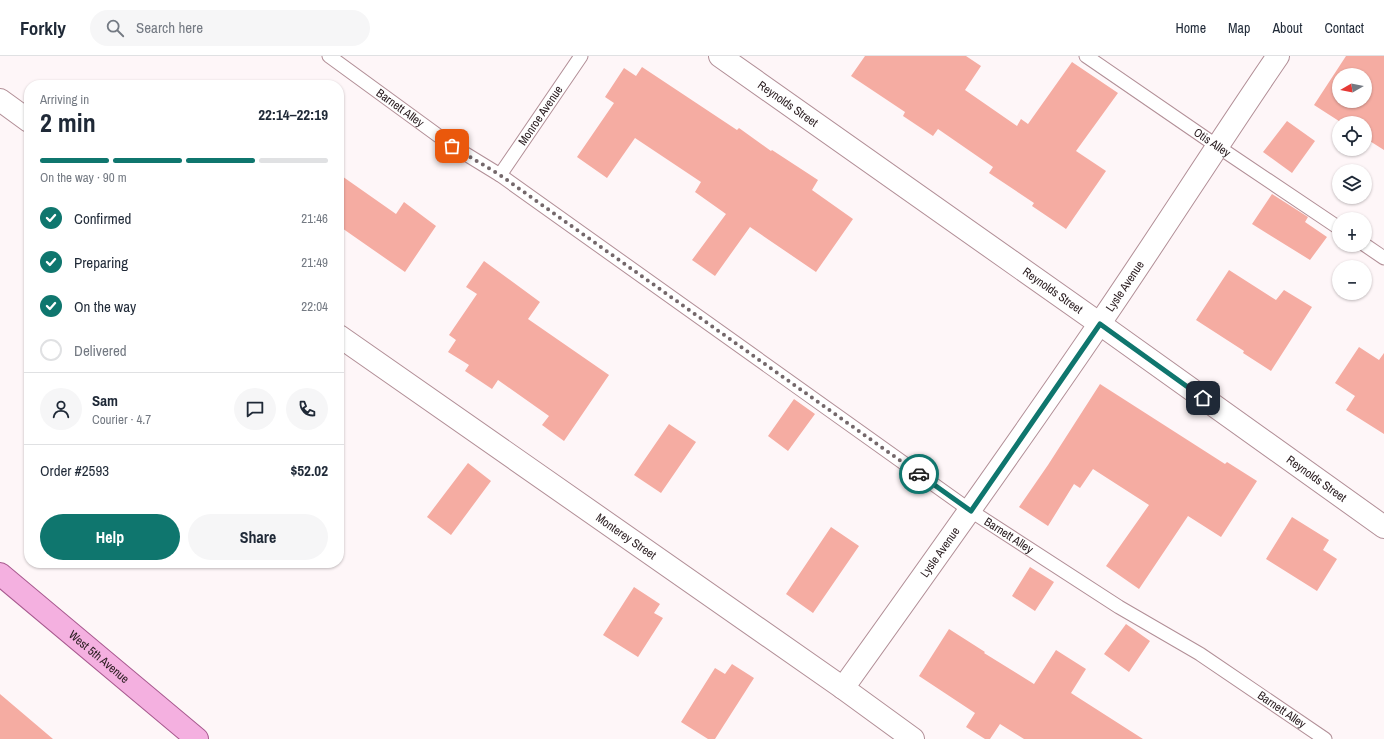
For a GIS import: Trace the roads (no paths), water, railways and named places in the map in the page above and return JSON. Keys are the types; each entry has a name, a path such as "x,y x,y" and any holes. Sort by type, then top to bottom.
{"main road":[{"name":"West 5th Avenue","path":"0,574 197,739"}],"street":[{"name":"Reynolds Street","path":"720,56 1100,324 1384,527"},
{"name":"Lysle Avenue","path":"843,688 971,511 1100,324 1278,56"},
{"path":"0,100 24,117"},
{"name":"Monterey Street","path":"344,339 843,688 913,739"}],"lane":[{"name":"Barnett Alley","path":"329,56 452,146 500,175 971,511 1119,607 1200,654 1325,739"},
{"name":"Monroe Avenue","path":"500,175 581,56"},
{"name":"Otis Alley","path":"1086,56 1332,223"},
{"path":"1372,250 1384,258"}]}
